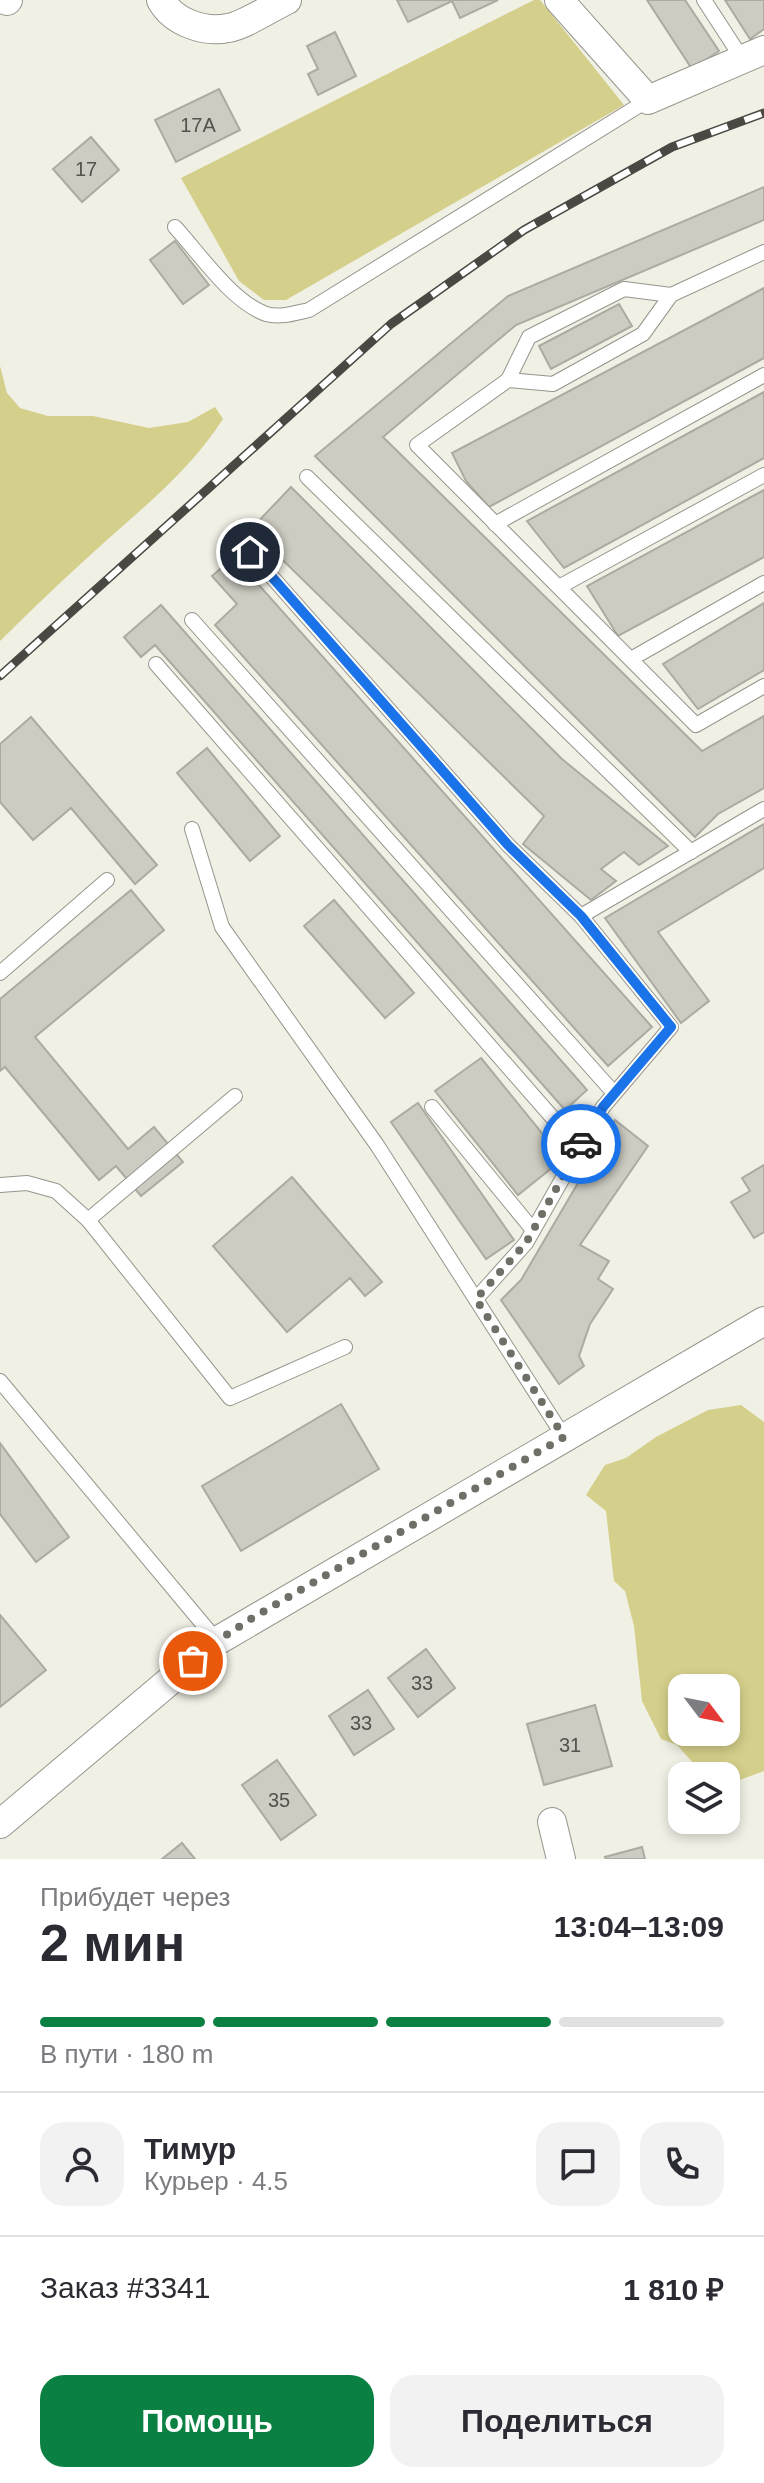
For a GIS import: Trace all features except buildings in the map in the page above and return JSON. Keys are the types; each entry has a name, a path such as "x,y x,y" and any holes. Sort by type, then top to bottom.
{"street":[{"path":"161,0 167,11 189,26 228,28 287,0"},
{"path":"559,0 648,100 753,55"},
{"path":"0,1824 217,1641 564,1437 762,1328"},
{"path":"552,1822 561,1859"}],"lane":[{"path":"704,0 753,55"},
{"path":"175,227 244,302 267,314 286,316 309,310 648,100"},
{"path":"508,380 553,384 643,334 671,295 764,252"},
{"path":"671,295 624,289 529,337 508,380 417,445 696,725 764,686"},
{"path":"495,524 764,375"},
{"path":"559,587 764,475"},
{"path":"307,477 691,852"},
{"path":"250,552 508,845 581,916 671,1027 603,1107 526,1243 476,1299"},
{"path":"631,659 764,583"},
{"path":"192,620 614,1093"},
{"path":"156,664 579,1148"},
{"path":"581,916 764,809"},
{"path":"192,829 222,927 377,1145 564,1437"},
{"path":"0,973 107,880"},
{"path":"88,1220 235,1096"},
{"path":"432,1107 533,1230"},
{"path":"0,1185 27,1183 56,1191 88,1220 230,1398 345,1347"},
{"path":"0,1381 217,1641"}],"shaded area":[{"path":"534,0 540,0 624,105 286,300 264,300 239,281 181,178"},
{"path":"0,366 7,393 20,408 48,416 93,416 149,428 188,422 215,407 223,419 198,453 170,483 0,641"},
{"path":"741,1405 764,1422 764,1771 740,1780 740,1762 692,1762 678,1746 740,1746 740,1674 668,1674 668,1742 661,1739 642,1701 634,1626 625,1591 614,1581 606,1511 586,1495 605,1465 626,1458 656,1437 708,1410"}],"railway":[{"path":"0,676 391,324 524,230 672,147 764,113"}],"way so far":[{"path":"193,1661 254,1617 564,1437 476,1299 526,1243 581,1144"}],"route":[{"path":"250,552 508,845 581,916 671,1027 603,1107 581,1144"}]}
